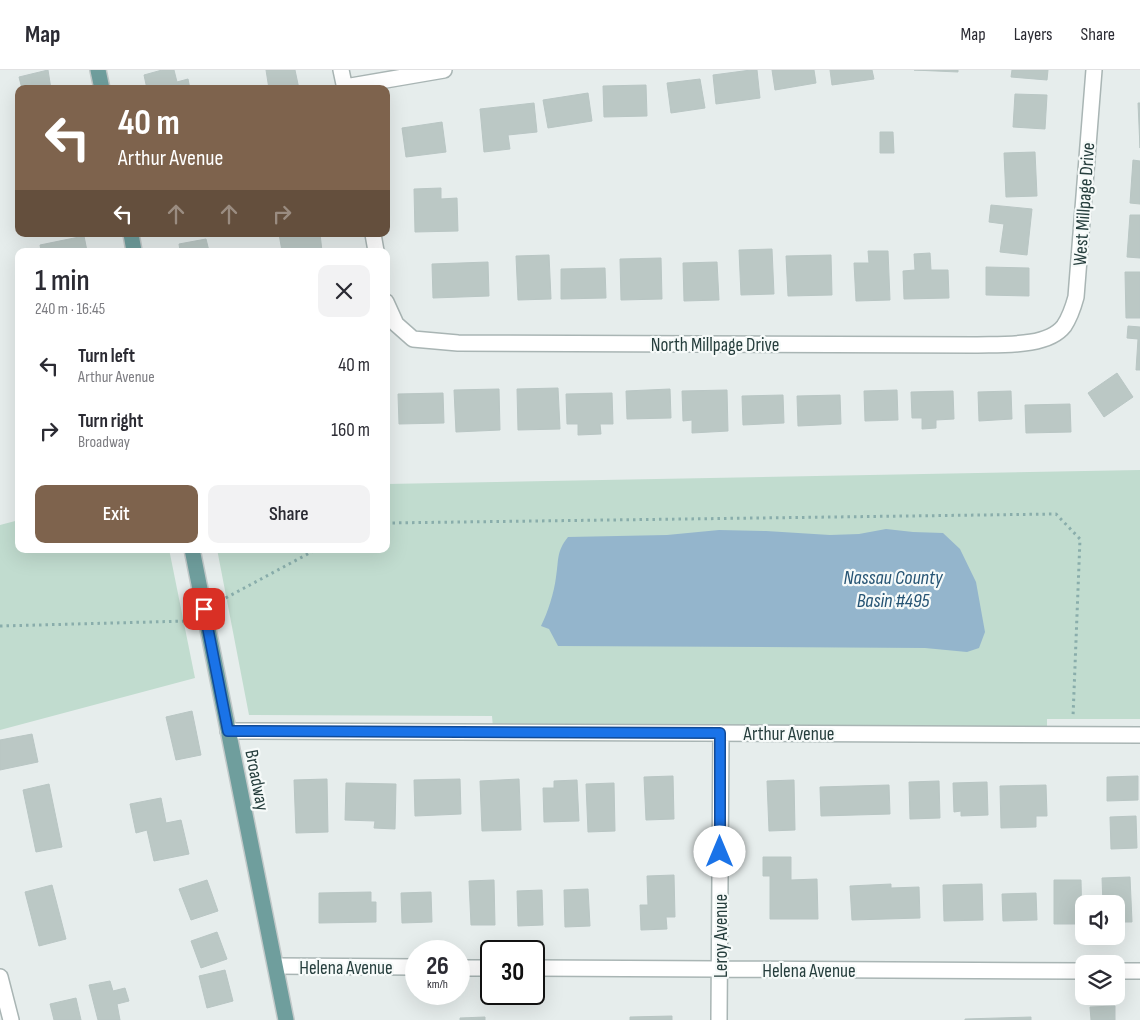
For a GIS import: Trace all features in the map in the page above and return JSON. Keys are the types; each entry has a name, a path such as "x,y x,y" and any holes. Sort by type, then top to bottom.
{"main road":[{"path":"98,70 101,85"},
{"name":"Broadway","path":"193,553 286,1020"}],"street":[{"path":"342,70 344,85"},
{"path":"362,85 444,70"},
{"name":"West Millpage Drive","path":"1056,332 1063,327 1072,313 1076,298 1094,70"},
{"name":"North Millpage Drive","path":"390,311 396,324 413,339 458,343 975,345 1030,343 1051,336 1056,332"},
{"name":"Arthur Avenue","path":"228,731 1140,735"},
{"name":"Leroy Avenue","path":"719,1020 720,733"},
{"name":"Helena Avenue","path":"276,966 405,968"},
{"name":"Helena Avenue","path":"545,968 1075,971"},
{"path":"1125,971 1140,971"},
{"path":"0,977 12,1020"}],"path":[{"path":"390,523 1056,514 1080,539 1072,734"},
{"path":"0,626 205,615 310,553"}],"green space":[{"path":"1140,470 1140,719 1047,719 1047,726 493,728 492,716 249,715 218,553 390,553 390,484"},
{"path":"15,521 15,553 170,553 195,678 0,730 0,525"}],"water":[{"name":"Nassau County Basin #495","path":"886,529 943,533 960,549 976,582 985,632 979,648 967,652 925,648 558,646 549,629 541,626 552,596 560,552 568,537 667,535 719,530 830,535 859,534"}],"building":[{"path":"48,70 50,85 21,85 19,77"},
{"path":"162,70 174,70 177,82 188,79 189,85 146,85 144,75"},
{"path":"266,70 295,70 298,85 268,85"},
{"path":"757,70 760,98 716,104 713,75"},
{"path":"772,70 814,70 816,83 775,90"},
{"path":"830,70 872,70 874,79 832,85"},
{"path":"914,70 958,70 958,72"},
{"path":"1012,70 1048,70 1047,80 1011,77"},
{"path":"700,79 705,108 671,113 667,83"},
{"path":"646,85 647,116 604,117 603,86"},
{"path":"588,93 592,121 548,128 543,100"},
{"path":"1015,94 1047,95 1045,129 1013,127"},
{"path":"534,103 537,132 508,135 510,149 484,152 480,109"},
{"path":"1138,103 1140,103 1140,148"},
{"path":"442,122 446,152 406,157 402,128"},
{"path":"880,132 893,132 894,153 880,153"},
{"path":"1035,152 1037,196 1006,197 1004,153"},
{"path":"1133,160 1140,161 1140,204 1130,203"},
{"path":"441,188 441,199 457,198 458,231 415,232 414,189"},
{"path":"991,205 1032,209 1027,255 1000,252 1004,224 989,222"},
{"path":"1130,215 1140,215 1140,258 1127,257"},
{"path":"84,237 86,248 40,248 40,245"},
{"path":"280,237 320,237 322,248 281,248"},
{"path":"206,239 208,248 180,248 179,244"},
{"path":"772,249 774,294 741,295 739,250"},
{"path":"868,251 888,251 890,300 856,301 854,263 869,263"},
{"path":"930,253 931,270 948,270 949,298 904,299 903,271 915,270 914,254"},
{"path":"549,255 551,299 518,300 516,256"},
{"path":"831,255 832,295 788,296 786,256"},
{"path":"661,258 662,299 621,300 620,259"},
{"path":"488,262 489,296 433,298 432,264"},
{"path":"717,262 719,300 684,301 683,263"},
{"path":"986,267 1029,268 1029,296 986,295"},
{"path":"605,268 606,298 561,299 561,269"},
{"path":"1125,272 1140,272 1140,318 1126,318"},
{"path":"1128,326 1140,327 1140,370 1136,370 1138,339 1127,338"},
{"path":"1117,373 1133,397 1104,417 1088,393"},
{"path":"558,388 560,429 518,430 517,389"},
{"path":"499,389 500,430 456,432 454,390"},
{"path":"670,389 671,418 627,419 626,391"},
{"path":"727,390 728,431 692,433 692,420 683,421 682,391"},
{"path":"897,390 898,420 865,421 864,391"},
{"path":"953,391 954,419 936,420 936,428 922,429 922,418 912,418 911,392"},
{"path":"1011,391 1012,419 979,421 978,392"},
{"path":"443,393 444,423 399,424 398,394"},
{"path":"612,393 613,424 600,424 601,434 578,435 578,424 567,424 566,394"},
{"path":"783,395 784,423 743,425 742,396"},
{"path":"840,395 841,424 798,426 797,396"},
{"path":"1070,404 1071,432 1026,433 1025,405"},
{"path":"192,711 201,755 176,760 166,717"},
{"path":"32,734 38,762 0,770 0,740"},
{"path":"673,776 674,819 646,820 644,777"},
{"path":"1138,776 1138,800 1107,801 1107,777"},
{"path":"327,779 328,832 296,833 294,780"},
{"path":"460,779 461,814 415,816 414,780"},
{"path":"519,779 521,830 482,831 480,781"},
{"path":"577,780 579,821 544,822 543,788 554,788 554,781"},
{"path":"794,780 795,830 769,831 767,781"},
{"path":"939,781 940,818 910,819 909,782"},
{"path":"987,782 988,815 961,816 961,811 954,812 953,783"},
{"path":"346,783 396,784 395,829 374,828 375,821 345,820"},
{"path":"614,783 615,831 588,832 586,784"},
{"path":"49,784 62,847 36,852 23,790"},
{"path":"889,785 890,814 821,816 820,787"},
{"path":"1046,785 1047,816 1036,816 1036,827 1001,828 1000,786"},
{"path":"161,798 166,823 181,820 189,854 154,861 147,830 136,833 130,804"},
{"path":"1136,816 1137,848 1111,849 1110,817"},
{"path":"763,857 791,857 791,880 817,879 818,919 770,919 770,876 763,876"},
{"path":"674,875 675,917 666,917 667,929 641,930 640,905 648,905 647,876"},
{"path":"1130,877 1132,922 1125,922 1125,895 1103,895 1102,878"},
{"path":"207,880 218,911 191,920 179,889"},
{"path":"494,880 495,925 471,925 469,881"},
{"path":"1054,880 1081,880 1081,895 1075,895 1075,924 1054,924"},
{"path":"891,884 891,888 919,887 920,918 852,920 850,886"},
{"path":"982,884 983,920 944,921 943,885"},
{"path":"52,885 66,939 39,946 25,892"},
{"path":"588,889 590,926 565,927 564,890"},
{"path":"542,890 543,925 518,926 517,891"},
{"path":"371,892 371,902 376,902 376,922 319,923 319,893"},
{"path":"431,892 432,922 402,923 401,893"},
{"path":"1036,893 1037,920 1003,921 1002,894"},
{"path":"217,932 227,959 201,968 191,941"},
{"path":"225,970 233,1001 207,1008 199,976"},
{"path":"110,981 113,991 125,988 129,1001 117,1004 120,1020 98,1020 89,985"},
{"path":"76,998 81,1020 54,1020 50,1004"},
{"path":"1115,1006 1115,1020 1091,1020 1090,1007"},
{"path":"672,1016 672,1020 630,1020 630,1017"},
{"path":"485,1017 485,1020 460,1020 460,1018"},
{"path":"1031,1017 1031,1020 965,1020 965,1019"}],"route":[{"path":"204,609 228,731 720,733 720,852"}]}
